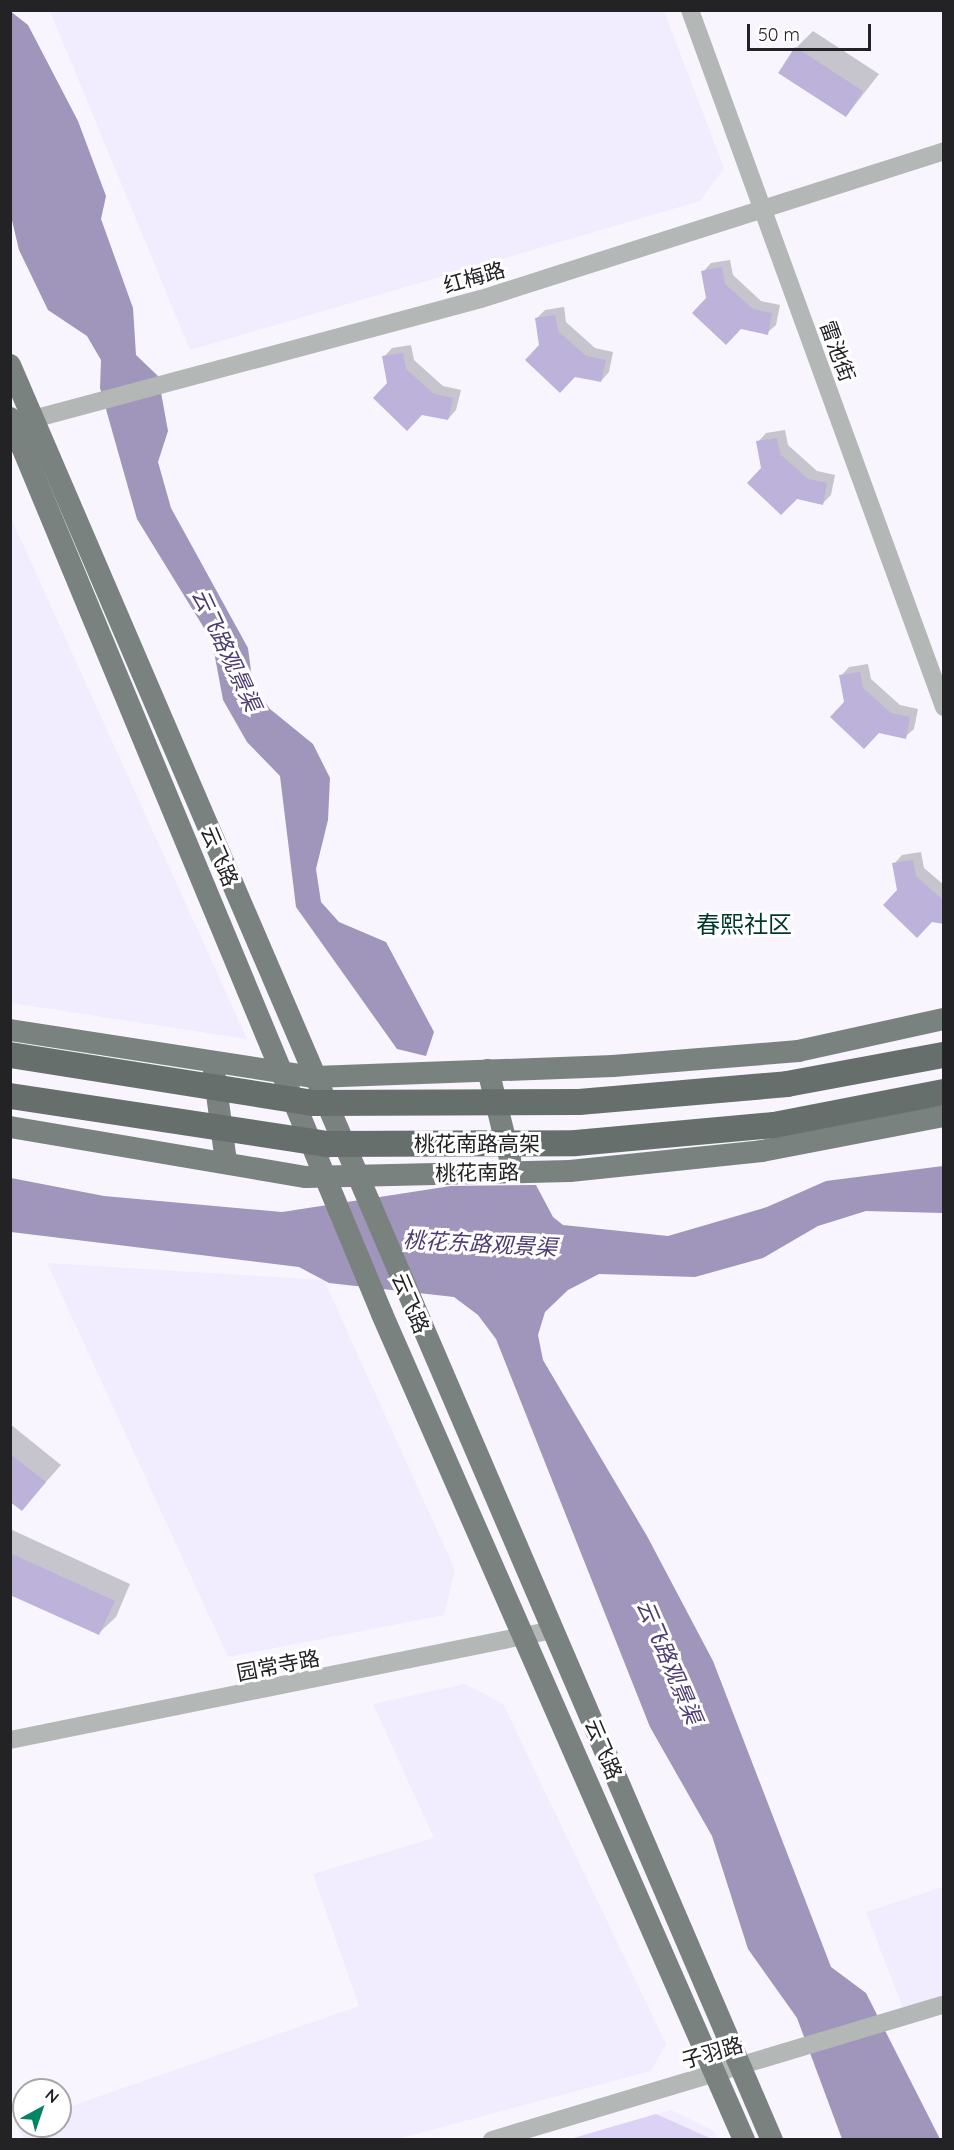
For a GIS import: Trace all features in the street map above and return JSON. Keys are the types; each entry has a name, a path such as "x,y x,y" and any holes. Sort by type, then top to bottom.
{"highway":[{"name":"桃花南路高架","path":"10,1055 312,1103 579,1102 787,1084 944,1055"},
{"name":"桃花南路高架","path":"10,1096 341,1144 576,1143 774,1125 944,1092"}],"main road":[{"name":"云飞路","path":"10,365 17,421 382,1314 522,1640 744,2139"},
{"name":"云飞路","path":"17,421 315,1077 411,1305 772,2139"},
{"path":"10,1030 285,1076 315,1077 488,1070 798,1051 944,1019"},
{"path":"213,1063 226,1162"},
{"path":"488,1070 513,1172"},
{"name":"桃花南路","path":"10,1128 226,1162 281,1176 329,1183 513,1172 762,1151 944,1116"}],"street":[{"name":"雷池街","path":"690,10 944,707"},
{"name":"红梅路","path":"17,421 95,405 481,299 764,212 944,152"},
{"name":"园常寺路","path":"10,1740 522,1640 553,1630"},
{"name":"子羽路","path":"492,2139 741,2067 944,2004"}],"shaded area":[{"path":"50,11 664,11 724,168 700,201 190,350"},
{"path":"11,518 247,1039 11,1003"},
{"path":"47,1263 324,1280 455,1570 444,1615 228,1657"},
{"path":"465,1684 503,1704 666,2044 651,2071 397,2139 24,2139 72,2138 72,2106 359,2006 313,1874 434,1838 373,1704"},
{"path":"943,1887 943,1999 904,2011 866,1912"},
{"path":"671,2110 714,2131 718,2139 570,2140"},
{"path":"656,2114 712,2139 570,2139"}],"water":[{"name":"云飞路观景渠","path":"10,11 28,25 78,121 106,196 101,219 133,308 136,355 158,376 168,431 158,462 171,508 248,648 253,686 270,709 313,744 330,778 328,820 316,869 321,902 339,922 386,942 434,1032 426,1056 397,1049 296,907 280,776 247,742 223,700 212,641 137,519 100,388 101,360 87,336 48,310 19,250 10,212"},
{"path":"943,1166 943,1213 866,1211 818,1226 763,1258 695,1277 599,1274 568,1290 545,1312 538,1335 543,1360 647,1536 713,1661 831,1967 866,1993 940,2139 842,2139 797,2018 748,1949 712,1836 650,1727 496,1339 478,1315 454,1297 329,1283 299,1267 11,1232 11,1178 104,1196 282,1212 451,1186 536,1185 553,1217 563,1225 668,1236 767,1207 826,1181"}],"building":[{"path":"795,47 863,91 846,117 778,73"},
{"path":"722,267 725,284 753,309 772,313 768,335 741,329 726,345 692,313 706,298 701,271"},
{"path":"555,315 558,331 586,356 606,360 601,382 575,377 560,393 525,360 539,345 535,318"},
{"path":"403,353 406,369 434,394 453,398 448,420 422,415 407,431 373,398 387,383 382,356"},
{"path":"777,438 780,454 808,479 827,483 823,505 797,499 781,515 747,483 761,468 756,441"},
{"path":"860,672 863,688 891,713 910,717 906,739 879,733 864,749 830,717 844,702 839,675"},
{"path":"913,860 916,876 944,901 944,924 932,922 917,938 883,905 897,890 892,863"},
{"path":"10,1454 46,1482 22,1511 10,1502"},
{"path":"10,1553 115,1601 99,1635 10,1595"}],"district":[{"name":"春熙社区","path":"744,925"}],"water label":[{"name":"桃花东路观景渠","path":"480,1244"}]}
